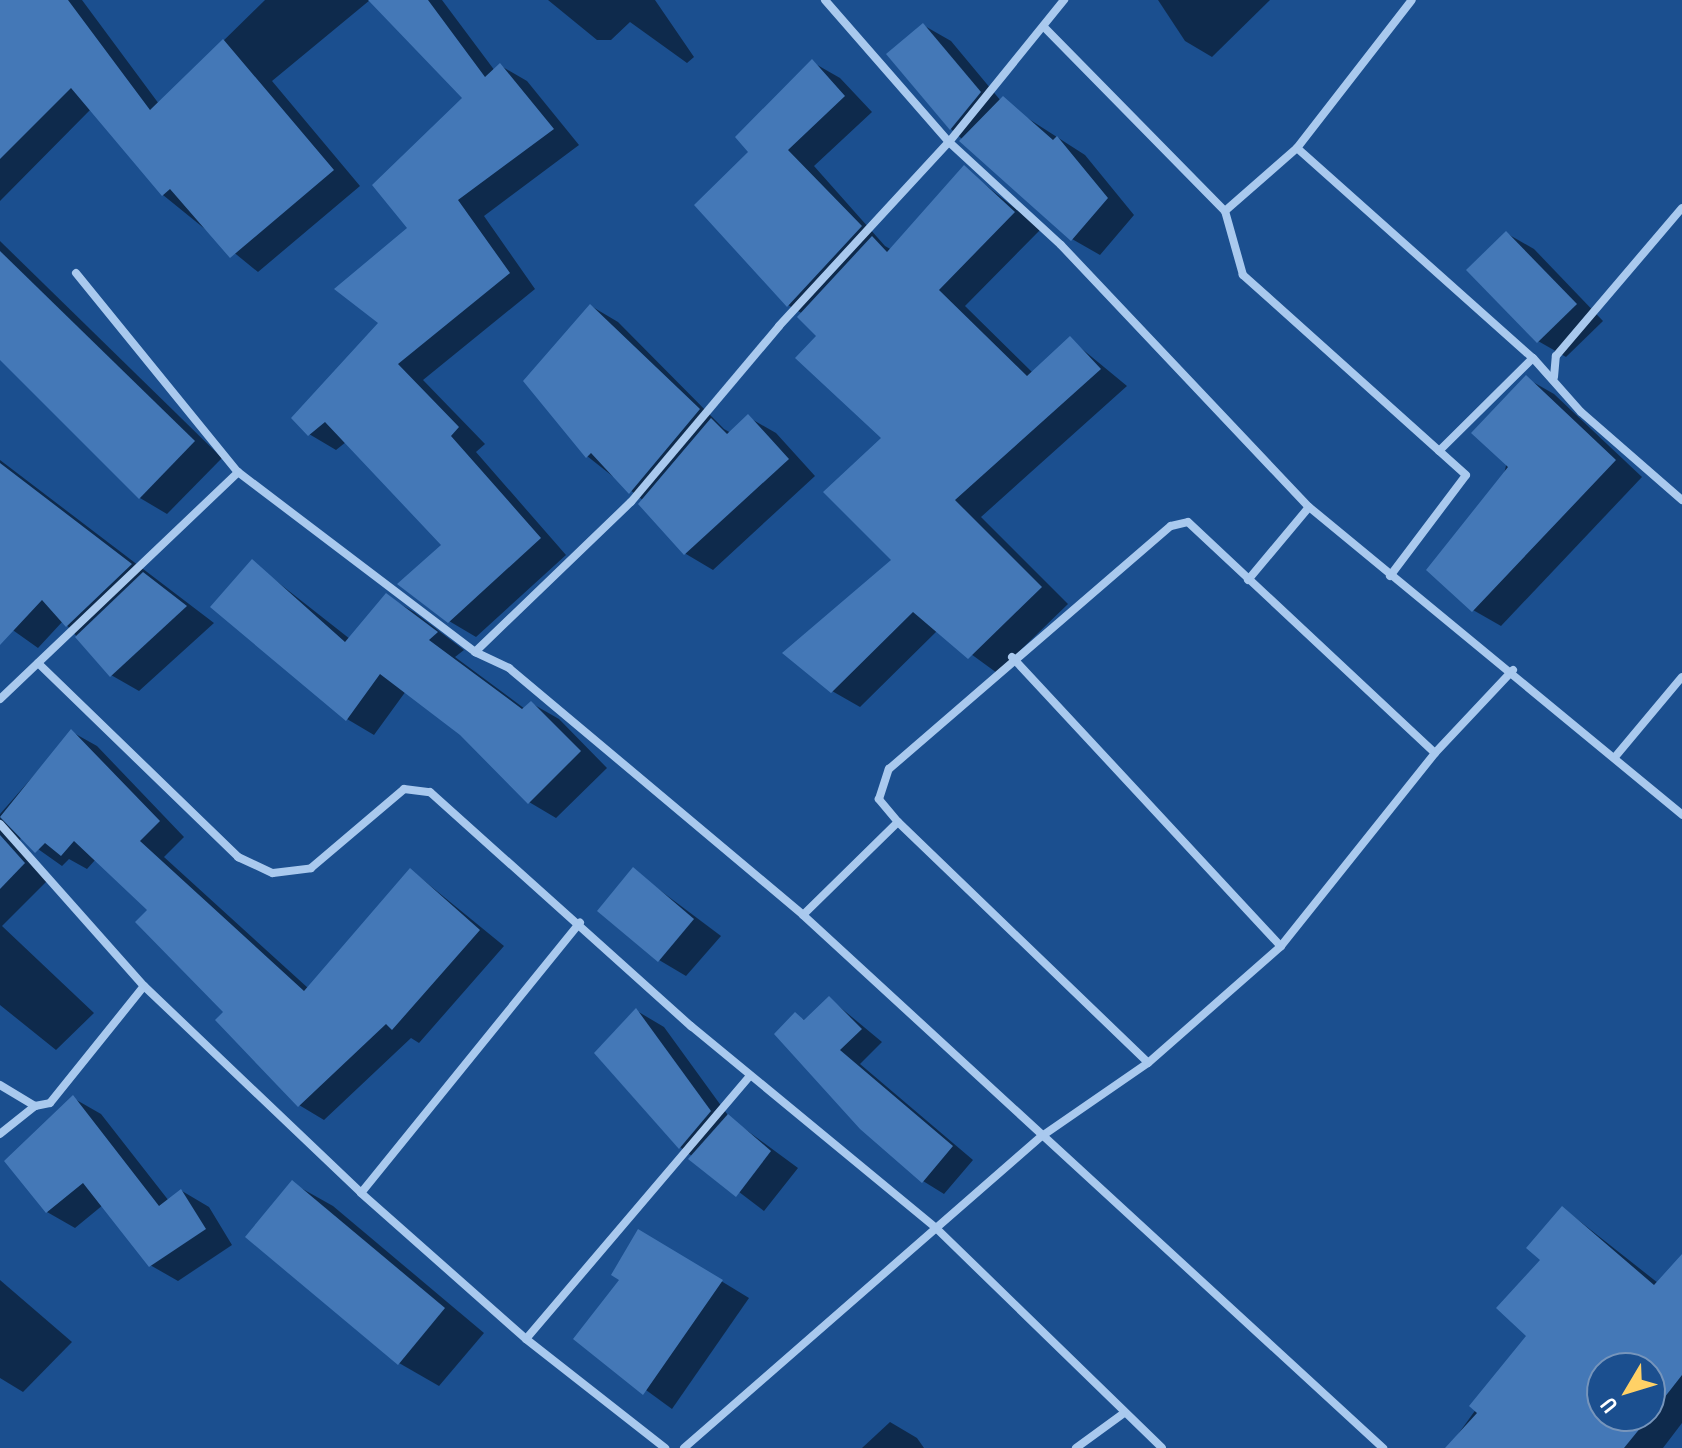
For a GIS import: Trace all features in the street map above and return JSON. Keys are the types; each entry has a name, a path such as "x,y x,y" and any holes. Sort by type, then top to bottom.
{"street":[{"path":"825,0 949,142 1050,234 1309,507 1390,576 1513,670 1682,815"},
{"path":"475,652 631,502 779,326 949,142 1064,0"},
{"path":"1225,211 1297,148 1412,0"},
{"path":"1044,27 1225,211 1243,275 1466,475 1390,576"},
{"path":"1297,148 1554,377 1581,412 1682,500"},
{"path":"1554,377 1556,356 1682,208"},
{"path":"76,273 238,472 475,652 509,668 803,915 1383,1448"},
{"path":"1439,451 1533,358"},
{"path":"0,699 238,472"},
{"path":"1248,580 1309,507"},
{"path":"1148,1063 898,822 879,799 889,769 1012,657 1171,526 1188,522 1435,753"},
{"path":"1012,657 1281,946"},
{"path":"38,663 255,867 289,874 311,868 416,786 504,852 750,1076 936,1228 1162,1448"},
{"path":"684,1448 1042,1136 1148,1063 1281,946 1435,753 1513,670"},
{"path":"1615,757 1682,677"},
{"path":"803,915 898,822"},
{"path":"0,824 144,986 361,1193 526,1339 665,1448"},
{"path":"361,1193 580,923"},
{"path":"0,1134 35,1106 50,1103 144,986"},
{"path":"526,1339 750,1076"},
{"path":"0,1085 35,1106"},
{"path":"1076,1448 1124,1413"}],"building":[{"path":"0,0 68,0 150,110 223,39 334,170 230,258 170,189 162,196 71,88 0,159"},
{"path":"368,0 428,0 485,77 500,63 554,129 458,200 510,273 398,364 459,427 451,436 541,538 448,623 397,584 441,545 325,422 308,436 291,418 378,323 334,289 407,228 372,185 462,98"},
{"path":"923,23 981,92 950,130 886,54"},
{"path":"812,59 845,96 788,150 862,226 787,307 694,205 748,152 735,137"},
{"path":"1003,96 1053,140 1057,136 1108,198 1071,241 959,141"},
{"path":"964,165 1015,212 939,290 1027,376 1070,336 1101,369 955,500 1042,587 968,659 913,612 831,693 782,653 891,560 823,492 881,438 795,358 816,336 797,317 872,236 887,252"},
{"path":"1506,231 1577,304 1537,343 1466,270"},
{"path":"0,251 195,441 139,499 0,360"},
{"path":"590,304 700,409 629,494 591,453 586,458 523,381"},
{"path":"1526,375 1616,460 1472,612 1426,570 1508,467 1471,433"},
{"path":"748,414 789,459 684,555 638,504 711,418 727,434"},
{"path":"0,463 132,564 66,627 42,600 0,645"},
{"path":"252,559 345,642 386,593 438,632 429,640 522,709 531,701 581,751 528,804 460,735 380,674 346,721 210,607"},
{"path":"143,572 187,606 110,677 75,637"},
{"path":"71,729 160,821 140,841 304,991 410,868 480,930 392,1030 386,1024 298,1107 215,1020 223,1012 135,922 147,910 74,841 61,856 45,843 35,853 0,817"},
{"path":"0,835 25,863 0,889"},
{"path":"633,867 694,919 658,962 597,911"},
{"path":"829,996 862,1029 840,1050 953,1146 922,1183 860,1129 774,1034 795,1012 804,1020"},
{"path":"636,1008 711,1111 679,1149 594,1053"},
{"path":"73,1095 159,1206 181,1189 206,1229 149,1267 83,1183 46,1213 4,1161"},
{"path":"728,1114 771,1151 736,1197 688,1159"},
{"path":"292,1180 445,1308 398,1365 245,1237"},
{"path":"1562,1206 1654,1285 1682,1254 1682,1375 1666,1396 1666,1352 1586,1352 1586,1432 1637,1432 1624,1448 1445,1448 1477,1413 1469,1406 1526,1336 1496,1308 1540,1260 1526,1248"},
{"path":"638,1229 723,1280 643,1395 573,1339 619,1280 611,1275"}]}
